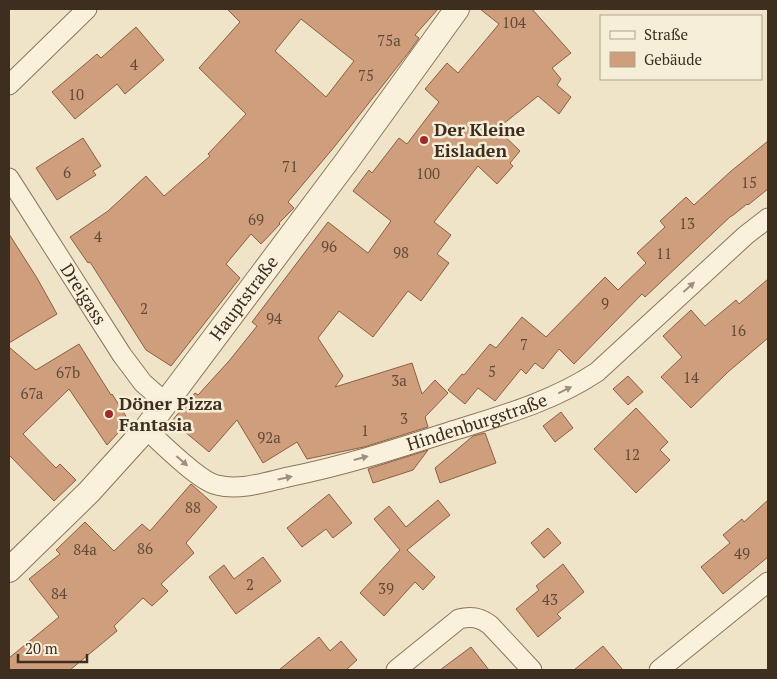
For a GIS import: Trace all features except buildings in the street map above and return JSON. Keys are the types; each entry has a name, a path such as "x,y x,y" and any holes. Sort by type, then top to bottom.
{"street":[{"path":"9,85 87,9"},
{"name":"Hauptstraße","path":"9,570 89,492 166,404 342,168 457,9"},
{"name":"Dreigass","path":"9,178 122,355 143,382 166,404"},
{"name":"Hindenburgstraße","path":"146,429 199,476 215,485 233,487 314,472 518,410 551,397 580,383 597,372 746,235 768,218"},
{"path":"660,670 768,582"},
{"path":"396,670 459,619 467,617 484,620 532,670"}],"place":[{"name":"Der Kleine Eisladen","path":"424,140"},
{"name":"Döner Pizza Fantasia","path":"109,414"}]}
